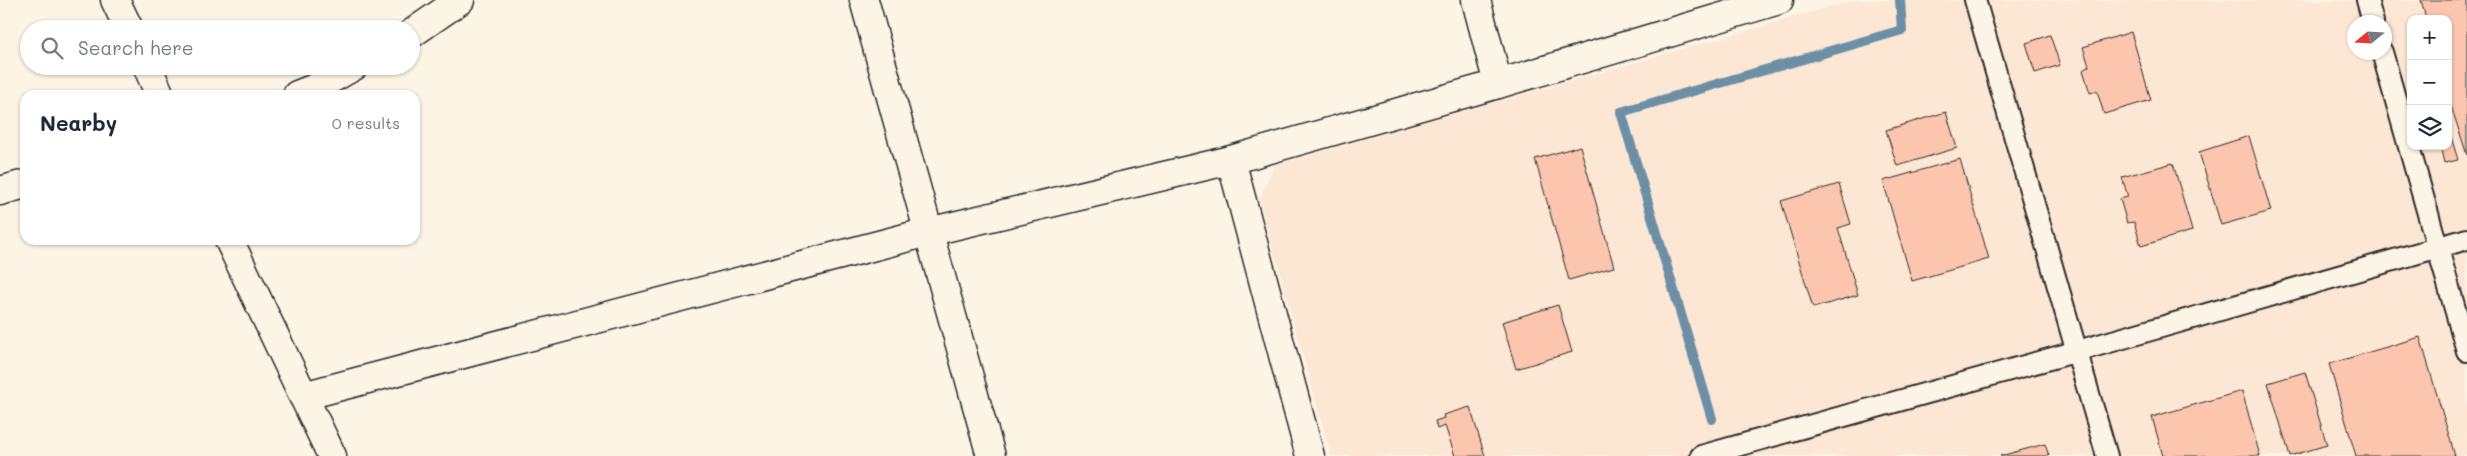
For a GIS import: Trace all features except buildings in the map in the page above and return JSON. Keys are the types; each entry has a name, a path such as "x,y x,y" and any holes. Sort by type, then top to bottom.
{"street":[{"path":"115,0 125,20"},
{"path":"420,28 460,0"},
{"path":"864,0 991,456"},
{"path":"1476,0 1498,84"},
{"path":"303,396 928,232 1231,160 1498,84 1779,0"},
{"path":"151,75 158,90"},
{"path":"310,90 338,75"},
{"path":"1231,160 1310,456"},
{"path":"0,190 20,185"},
{"path":"231,245 332,456"}],"lane":[{"path":"1975,0 2107,456"},
{"path":"2367,0 2371,15"},
{"path":"2384,60 2467,351"},
{"path":"1701,456 2078,351 2467,238"}],"shaded area":[{"path":"1854,0 2467,0 2467,456 1331,456 1259,199 1275,165"}],"waterway":[{"path":"1712,419 1621,112 1902,30 1900,0"}]}
